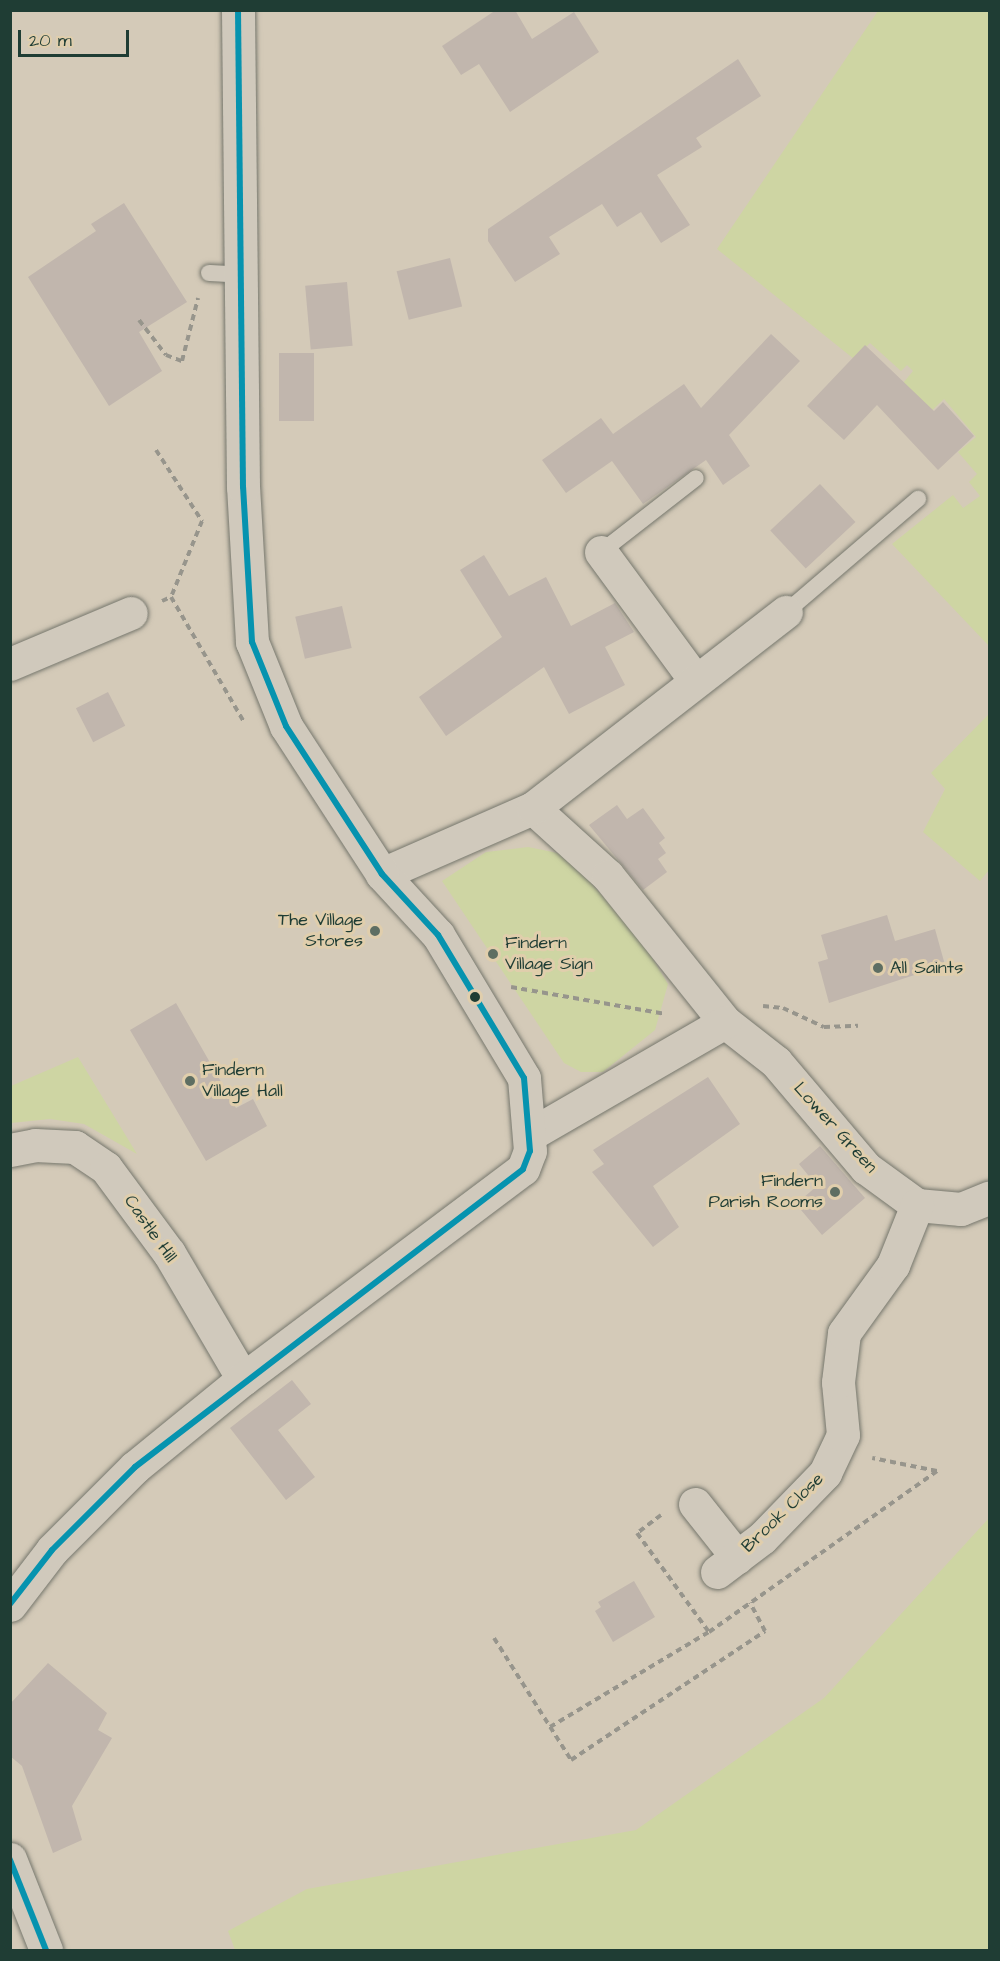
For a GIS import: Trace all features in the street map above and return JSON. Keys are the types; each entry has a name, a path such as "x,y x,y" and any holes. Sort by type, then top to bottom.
{"street":[{"path":"10,1605 52,1550 135,1467 243,1379 523,1170 531,1134 524,1078 438,934 382,874 286,726 263,676 248,619 238,10"},
{"path":"601,552 695,680"},
{"path":"382,874 533,808 695,680 786,612"},
{"path":"10,664 131,613"},
{"name":"Lower Green","path":"533,808 608,876 725,1022 776,1062 866,1168 917,1205"},
{"path":"531,1134 725,1022"},
{"name":"Castle Hill","path":"10,1150 35,1145 75,1148 106,1168 168,1253 243,1379"},
{"path":"917,1205 961,1209 990,1197"},
{"name":"Brook Close","path":"695,1504 727,1565 825,1473 843,1435 838,1382 844,1333 893,1265 917,1205"},
{"path":"10,1859 46,1950"}],"lane":[{"path":"209,273 243,275"},
{"path":"601,552 696,478"},
{"path":"786,612 918,499"}],"path":[{"path":"139,320 166,355 182,361 209,273"},
{"path":"131,613 171,597 202,521 156,450"},
{"path":"171,597 212,676 251,733 286,726"},
{"path":"478,1004 511,987 672,1015"},
{"path":"725,1022 770,1005 824,1027 858,1026"},
{"path":"695,1504 685,1497 637,1533 709,1632"},
{"path":"494,1638 571,1760 765,1631 750,1603"}],"green space":[{"path":"878,11 989,11 989,646 892,544 953,495 963,508 980,496 969,482 977,474 958,452 976,437 944,399 926,416 883,407 913,371 907,365 901,371 870,343 854,359 717,249"},
{"path":"989,714 989,870 980,881 923,832 945,789 931,773"},
{"path":"528,847 558,853 578,868 642,941 668,984 655,1030 603,1072 581,1072 564,1063 442,881 486,852"},
{"path":"78,1057 137,1154 84,1124 50,1119 11,1123 11,1086"},
{"path":"989,1518 989,1950 235,1950 228,1931 307,1889 636,1830 824,1698"}],"building":[{"path":"496,10 515,10 532,39 574,12 599,52 510,112 479,64 461,75 442,46"},
{"path":"738,59 761,96 696,138 702,147 657,175 690,225 661,243 641,212 617,227 602,204 549,237 560,254 515,282 488,241 488,229"},
{"path":"124,203 187,302 139,332 162,371 109,406 28,277 96,231 91,224"},
{"path":"450,258 462,307 409,320 397,271"},
{"path":"347,282 353,346 311,349 305,286"},
{"path":"771,334 800,361 729,435 750,466 723,485 706,460 643,504 612,461 566,493 542,460 601,418 613,434 684,384 701,408"},
{"path":"865,345 934,411 943,402 974,436 938,470 877,405 844,440 807,406"},
{"path":"279,353 314,353 314,421 279,421"},
{"path":"820,484 855,522 806,568 770,530"},
{"path":"484,555 509,596 546,577 571,626 615,603 634,632 605,647 625,685 569,714 544,667 446,736 419,697 502,637 460,570"},
{"path":"342,606 352,648 305,659 295,617"},
{"path":"108,692 125,726 93,742 76,708"},
{"path":"617,805 627,819 643,808 665,838 659,843 666,853 658,859 667,872 643,890 589,825"},
{"name":"All Saints","path":"887,915 895,941 935,929 945,965 829,1003 818,962 828,959 821,935"},
{"name":"Findern Village Hall","path":"176,1003 236,1108 253,1099 267,1126 206,1161 130,1030"},
{"path":"708,1077 740,1124 653,1186 679,1227 653,1247 592,1172 604,1164 593,1150"},
{"name":"Findern Parish Rooms","path":"820,1146 865,1198 822,1235 796,1204 817,1186 799,1164"},
{"path":"292,1380 311,1404 278,1430 315,1477 286,1500 230,1428"},
{"path":"634,1581 655,1617 613,1642 595,1611 601,1607 598,1602"},
{"path":"48,1663 107,1713 98,1730 112,1738 72,1806 82,1840 53,1853 22,1766 10,1756 10,1704"}],"transit line":[{"path":"10,1604 52,1550 135,1467 523,1169 530,1151 524,1078 438,935 382,874 286,726 252,642 243,487 238,10"},
{"path":"10,1860 46,1950"}],"place":[{"name":"The Village Stores","path":"375,931"},
{"name":"Findern Village Sign","path":"493,954"},
{"name":"All Saints","path":"878,968"},
{"name":"Findern Village Hall","path":"190,1081"},
{"name":"Findern Parish Rooms","path":"835,1192"}]}
